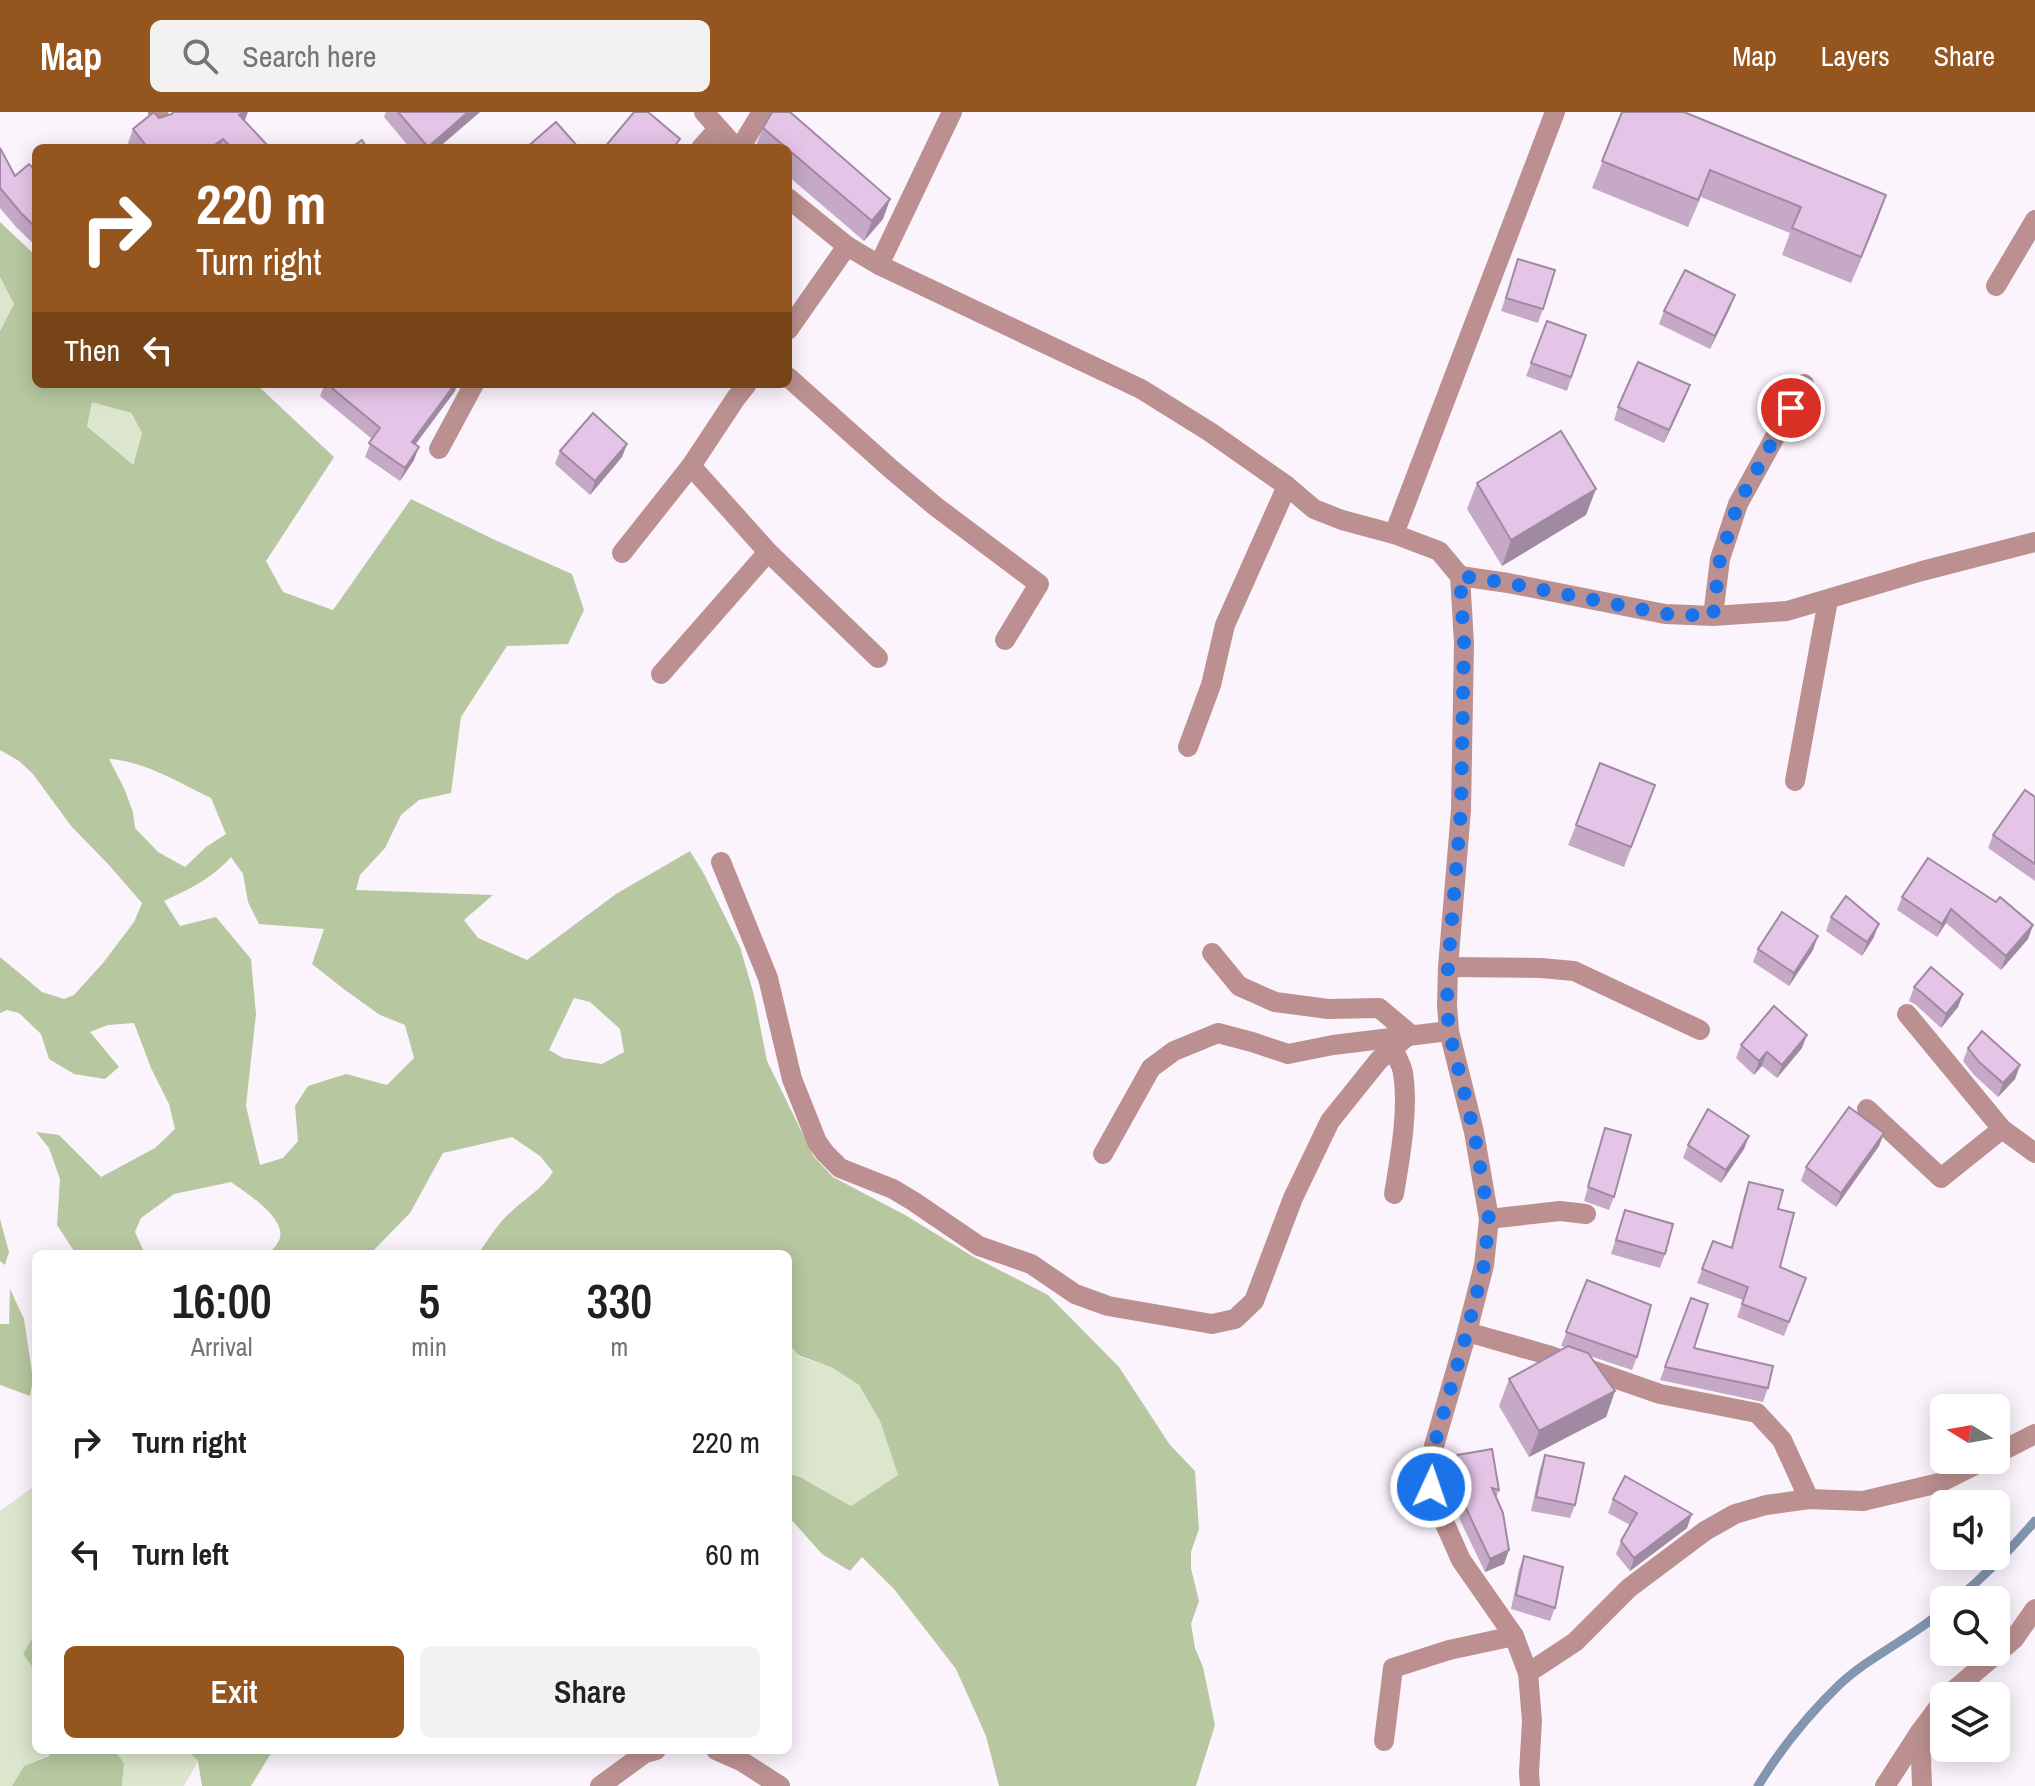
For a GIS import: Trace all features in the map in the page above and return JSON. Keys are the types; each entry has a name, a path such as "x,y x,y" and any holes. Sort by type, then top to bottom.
{"street":[{"path":"704,112 734,144"},
{"path":"741,144 762,112"},
{"path":"879,265 952,112"},
{"path":"1394,534 1555,112"},
{"path":"705,144 718,129"},
{"path":"792,201 847,246 879,265 1141,389 1210,432 1287,486 1314,509 1439,551 1460,576 1464,643 1461,810 1448,967 1449,1031 1474,1132 1489,1219 1484,1265 1434,1446 1431,1487 1461,1560 1514,1636 1528,1673 1532,1721 1530,1786"},
{"path":"1996,286 2035,221"},
{"path":"792,324 847,246"},
{"path":"792,381 924,497 1039,584 1005,640"},
{"path":"1713,616 1720,559 1738,504 1804,384"},
{"path":"439,449 472,388"},
{"path":"622,553 691,466 744,388"},
{"path":"691,466 768,552 878,658"},
{"path":"1188,747 1211,685 1225,625 1287,486"},
{"path":"1460,576 1665,614 1713,616 1787,611 2035,542"},
{"path":"661,674 768,552"},
{"path":"1795,781 1828,600"},
{"path":"721,862 768,978 792,1079 817,1142 825,1153 840,1168 893,1189 979,1246 1031,1264 1075,1294 1108,1306 1212,1324 1235,1319 1254,1301 1293,1198 1330,1121 1379,1060 1410,1034"},
{"path":"1212,953 1239,986 1275,1002 1328,1009 1379,1008 1410,1034"},
{"path":"1448,967 1574,971 1700,1030"},
{"path":"1907,1014 2002,1129 2035,1153"},
{"path":"1103,1154 1151,1068 1174,1051 1218,1033 1288,1054 1410,1034 1449,1031"},
{"path":"1393,1049 1403,1071 1404,1106 1402,1147 1394,1194"},
{"path":"1867,1109 1941,1178 2002,1129"},
{"path":"1489,1219 1560,1211 1586,1214"},
{"path":"1467,1332 1548,1355 1660,1394 1757,1413 1782,1440 1809,1499"},
{"path":"2010,1447 2035,1434"},
{"path":"1528,1673 1575,1642 1629,1588 1705,1531 1735,1514 1766,1505 1809,1499 1863,1501 1939,1483 1957,1474"},
{"path":"1964,1682 2014,1639 2035,1609"},
{"path":"1384,1741 1393,1668 1449,1650 1514,1636"},
{"path":"1885,1786 1930,1719"},
{"path":"1920,1732 1922,1786"},
{"path":"600,1786 644,1754"},
{"path":"725,1754 780,1786"}],"green space":[{"path":"0,222 32,252 32,388 260,388 334,457 266,561 283,592 333,610 411,499 572,574 584,610 568,644 507,646 461,717 451,793 419,800 401,815 385,848 360,875 356,890 493,895 464,920 478,938 527,960 616,894 690,851 740,947 754,995 767,1061 814,1157 833,1177 1048,1295 1119,1367 1170,1445 1195,1471 1199,1529 1191,1552 1191,1568 1199,1601 1191,1624 1215,1725 1196,1786 999,1786 986,1736 956,1669 894,1589 862,1557 850,1571 822,1554 792,1520 792,1475 851,1506 898,1475 880,1421 859,1385 831,1367 798,1355 792,1348 792,1250 481,1250 501,1222 542,1186 553,1172 540,1156 512,1137 443,1153 410,1213 374,1250 272,1250 280,1238 276,1222 263,1206 231,1182 174,1194 141,1218 135,1232 143,1250 73,1250 57,1225 60,1179 49,1148 36,1132 59,1135 101,1177 155,1148 175,1129 169,1104 134,1023 108,1025 90,1032 119,1067 105,1079 74,1074 49,1059 41,1034 19,1013 7,1010 0,1013 0,957 42,992 64,999 74,995 103,963 134,922 142,903 71,826 33,774 0,750 0,331 14,304 0,277","holes":["92,402 131,413 142,433 133,465 87,426","109,759 149,768 211,798 226,834 206,847 185,867 158,852 135,828 124,788","231,857 243,874 248,902 259,924 324,929 312,964 380,1015 405,1025 414,1058 387,1085 346,1074 308,1086 295,1106 298,1141 283,1158 260,1165 246,1106 256,1014 251,959 216,917 180,926 164,901 200,883","574,998 590,1002 620,1029 624,1052 602,1064 563,1058 549,1050"]},
{"path":"0,277 14,304 0,331"},
{"path":"92,401 130,413 142,433 132,466 87,425"},
{"path":"0,1219 9,1252 5,1265 0,1261"},
{"path":"10,1289 24,1319 32,1372 30,1396 0,1385 0,1324 9,1324"},
{"path":"792,1348 798,1356 831,1367 859,1385 880,1421 898,1475 851,1506 792,1475"},
{"path":"32,1488 32,1638 23,1654 32,1666 32,1754 49,1754 24,1766 12,1786 0,1786 0,1511"},
{"path":"32,1638 32,1666 23,1654"},
{"path":"117,1754 191,1754 198,1761 184,1786 122,1786 124,1763"},
{"path":"117,1754 124,1763 122,1786 12,1786 24,1766 49,1756"},
{"path":"191,1754 271,1754 251,1786 202,1786 198,1761"}],"building":[{"path":"154,112 159,118 173,112 243,112 239,115 266,144 228,144 223,139 216,144 145,144 133,129"},
{"path":"398,112 468,112 431,144 425,144"},
{"path":"634,112 648,112 680,139 676,144 607,144"},
{"path":"772,112 790,112 890,199 872,221 792,153 792,144 782,144 763,128"},
{"path":"1622,112 1684,112 1886,195 1861,257 1792,228 1801,207 1710,170 1698,200 1602,161"},
{"path":"556,122 575,144 531,144"},
{"path":"0,148 15,176 29,164 32,167 32,224 21,213 0,188"},
{"path":"1518,259 1555,270 1543,309 1506,298"},
{"path":"1685,270 1735,295 1715,336 1664,311"},
{"path":"1547,321 1586,335 1571,377 1531,363"},
{"path":"1638,362 1690,385 1669,430 1618,407"},
{"path":"332,388 452,388 412,442 419,447 405,468 369,443 380,428"},
{"path":"593,413 627,444 595,481 560,451"},
{"path":"1561,431 1596,489 1511,540 1477,483"},
{"path":"1600,763 1655,785 1631,847 1576,825"},
{"path":"2025,790 2035,797 2035,864 1993,835"},
{"path":"1928,858 1996,902 2000,897 2033,925 2006,956 1951,909 1942,924 1902,897"},
{"path":"1846,896 1879,924 1867,942 1831,917"},
{"path":"1782,912 1818,936 1794,973 1758,949"},
{"path":"1931,967 1963,994 1946,1014 1914,987"},
{"path":"1774,1006 1807,1035 1782,1065 1767,1052 1759,1061 1741,1045"},
{"path":"1982,1031 2020,1065 2003,1083 1968,1048"},
{"path":"1849,1107 1884,1133 1841,1193 1806,1167"},
{"path":"1708,1109 1749,1136 1726,1170 1688,1145"},
{"path":"1605,1128 1631,1135 1614,1197 1588,1187"},
{"path":"1749,1182 1783,1190 1778,1209 1794,1213 1780,1267 1806,1278 1789,1322 1742,1304 1748,1287 1702,1269 1713,1241 1732,1248"},
{"path":"1625,1210 1673,1224 1665,1254 1616,1240"},
{"path":"1587,1280 1651,1305 1637,1357 1566,1332"},
{"path":"1691,1298 1708,1304 1694,1348 1773,1366 1768,1388 1665,1367"},
{"path":"1568,1346 1588,1353 1615,1391 1539,1431 1509,1379"},
{"path":"1492,1449 1499,1490 1492,1488 1503,1513 1509,1550 1490,1559 1465,1506 1457,1455"},
{"path":"1545,1455 1584,1463 1575,1505 1536,1497"},
{"path":"1625,1476 1692,1514 1634,1558 1621,1541 1637,1513 1613,1499"},
{"path":"1524,1556 1563,1567 1555,1608 1516,1595"}],"waterway":[{"path":"1971,1586 2035,1521"},
{"path":"1758,1786 1795,1733 1839,1685 1930,1620"}],"route":[{"path":"1431,1487 1434,1446 1484,1265 1489,1219 1474,1132 1449,1031 1447,1005 1461,810 1464,643 1460,576 1665,614 1713,616 1720,559 1738,504 1791,408"}]}
